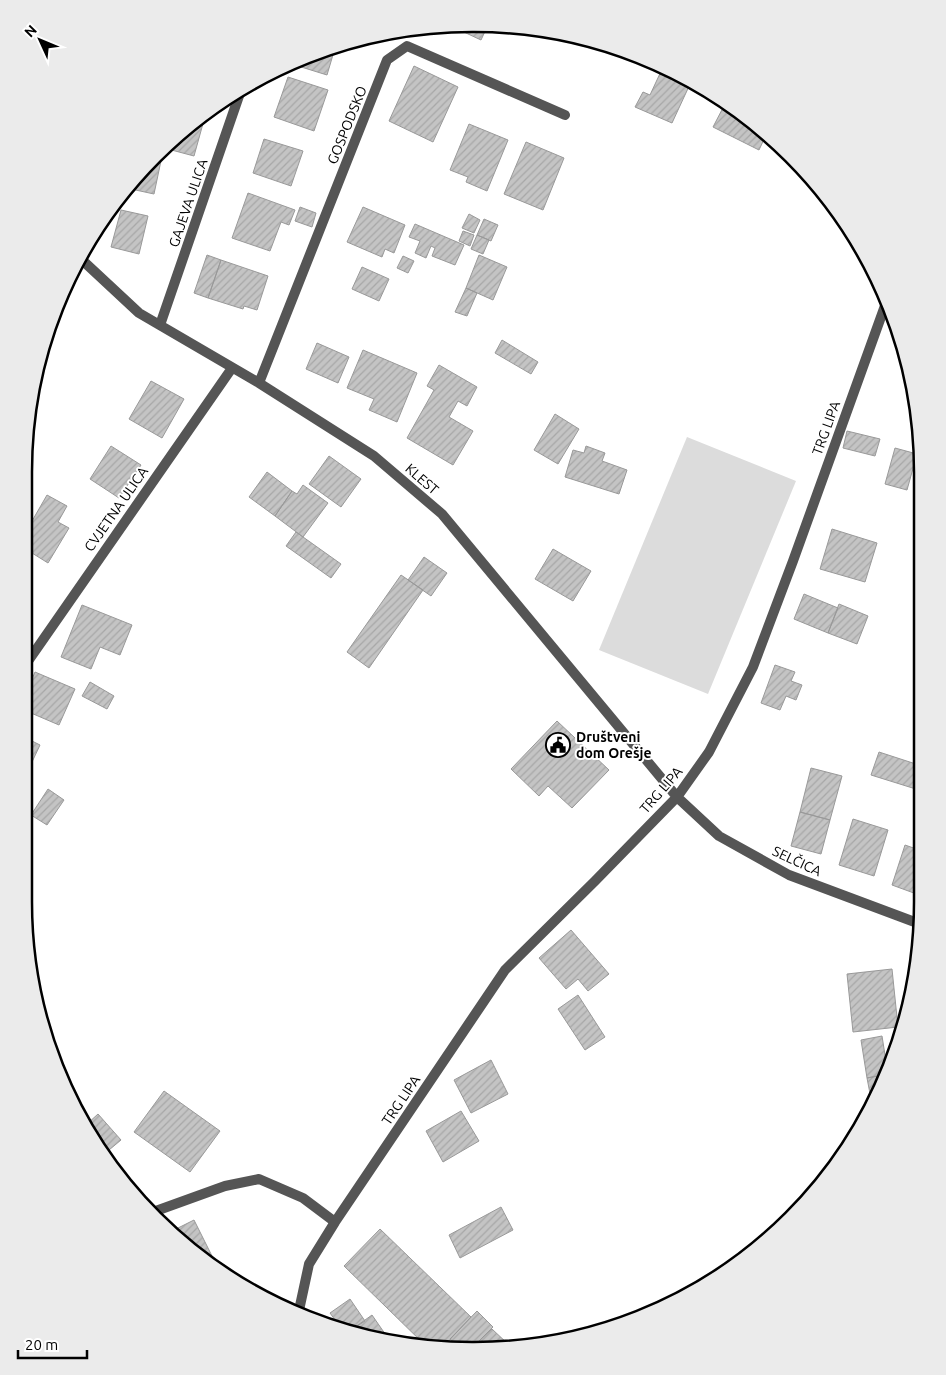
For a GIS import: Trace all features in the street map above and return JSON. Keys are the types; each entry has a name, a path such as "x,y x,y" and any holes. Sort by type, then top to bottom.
{"street":[{"name":"GOSPODSKO","path":"260,384 387,60 407,46 564,115"},
{"name":"GAJEVA ULICA","path":"160,325 237,102"},
{"name":"KLEST","path":"86,264 139,313 260,384 374,456 442,514 677,797"},
{"name":"TRG LIPA","path":"300,1307 309,1264 335,1222 505,970 677,797 709,752 753,667 883,312"},
{"name":"CVJETNA ULICA","path":"32,656 232,368"},
{"name":"SELČICA","path":"677,797 719,836 788,875 913,922"},
{"path":"159,1210 225,1186 259,1179 303,1198 335,1222"}],"shaded area":[{"path":"687,437 796,481 708,694 599,650"}],"building":[{"path":"464,32 485,32 481,40"},
{"path":"333,55 327,75 302,67"},
{"path":"414,66 458,87 433,142 389,121"},
{"path":"660,74 688,89 672,123 635,107 643,92 650,95"},
{"path":"288,77 328,90 314,131 274,117"},
{"path":"722,110 763,142 759,150 713,127"},
{"path":"469,124 508,140 487,191 466,182 468,177 450,170"},
{"path":"202,126 194,156 174,151"},
{"path":"264,139 303,151 291,186 253,173"},
{"path":"526,142 564,158 543,210 504,194"},
{"path":"160,164 154,194 136,190"},
{"path":"248,193 295,210 289,225 281,222 270,251 232,238"},
{"path":"300,207 316,213 312,227 295,221"},
{"path":"363,207 405,225 394,253 385,249 382,257 347,242"},
{"path":"121,210 148,216 139,254 111,247"},
{"path":"469,214 480,220 474,233 462,228"},
{"path":"484,219 498,225 491,241 477,235"},
{"path":"415,224 464,245 455,265 432,256 435,248 431,246 426,258 415,253 420,241 409,237"},
{"path":"463,231 474,235 470,246 459,241"},
{"path":"477,235 489,240 483,254 471,249"},
{"path":"207,255 221,260 208,298 194,293"},
{"path":"479,255 507,267 493,300 466,288"},
{"path":"403,256 414,261 408,273 397,268"},
{"path":"221,260 268,276 257,310 244,306 243,309 208,298"},
{"path":"362,267 389,279 379,301 352,289"},
{"path":"466,288 477,293 467,316 455,312"},
{"path":"502,340 538,362 531,374 495,353"},
{"path":"317,343 349,357 338,383 306,369"},
{"path":"363,350 417,373 397,422 369,410 374,399 347,388"},
{"path":"439,365 477,387 467,406 458,401 449,417 473,431 453,465 407,438 434,390 427,386"},
{"path":"151,381 184,399 162,438 129,419"},
{"path":"555,414 579,429 558,464 534,450"},
{"path":"847,431 880,439 875,456 843,448"},
{"path":"111,446 141,465 119,498 90,479"},
{"path":"586,446 605,453 602,461 627,470 619,494 565,477 573,450 584,453"},
{"path":"895,448 913,453 914,466 907,490 885,484"},
{"path":"329,456 361,479 341,507 309,484"},
{"path":"267,472 292,491 275,516 249,497"},
{"path":"303,485 328,503 303,537 275,516 292,491 297,494"},
{"path":"47,495 67,506 58,522 69,528 48,563 32,553 32,521"},
{"path":"832,529 877,543 865,582 820,569"},
{"path":"296,532 341,564 331,578 286,546"},
{"path":"553,549 591,571 573,601 535,579"},
{"path":"424,557 447,573 431,596 408,580"},
{"path":"401,575 423,590 369,668 347,652"},
{"path":"804,594 838,608 828,633 794,619"},
{"path":"839,604 868,616 857,644 828,633"},
{"path":"82,605 132,625 120,655 100,647 91,669 61,657"},
{"path":"775,665 795,672 791,681 802,685 796,700 786,696 780,710 761,703"},
{"path":"35,672 75,689 59,725 32,713 32,679"},
{"path":"90,682 114,696 107,709 82,696"},
{"name":"Društveni dom Orešje","path":"557,721 609,770 572,808 548,786 539,796 511,769"},
{"path":"32,741 40,745 32,762"},
{"path":"879,752 914,763 914,788 871,775"},
{"path":"811,768 842,776 830,820 800,812"},
{"path":"48,789 64,800 47,825 32,816"},
{"path":"800,812 830,820 821,854 791,846"},
{"path":"853,819 888,830 874,876 839,865"},
{"path":"905,845 914,848 914,893 892,885"},
{"path":"571,930 609,974 588,991 578,979 566,989 539,958"},
{"path":"892,969 897,1019 895,1027 853,1032 847,974"},
{"path":"578,995 605,1037 585,1050 558,1009"},
{"path":"882,1036 885,1057 878,1076 867,1078 861,1040"},
{"path":"491,1060 508,1094 471,1113 454,1080"},
{"path":"878,1076 870,1093 867,1078"},
{"path":"164,1091 220,1131 190,1172 134,1132"},
{"path":"461,1111 479,1141 443,1162 426,1131"},
{"path":"98,1114 121,1140 109,1150 91,1120"},
{"path":"501,1207 513,1230 460,1258 449,1235"},
{"path":"194,1220 212,1256 205,1251 178,1228"},
{"path":"380,1229 471,1317 448,1342 419,1339 344,1266"},
{"path":"350,1299 365,1321 357,1326 335,1320 330,1313"},
{"path":"477,1311 493,1327 478,1342 453,1342 450,1339"},
{"path":"372,1315 385,1333 359,1327 356,1326"},
{"path":"492,1329 505,1342 502,1342 478,1342"}],"place":[{"name":"Društveni dom Orešje","path":"558,745"}]}
